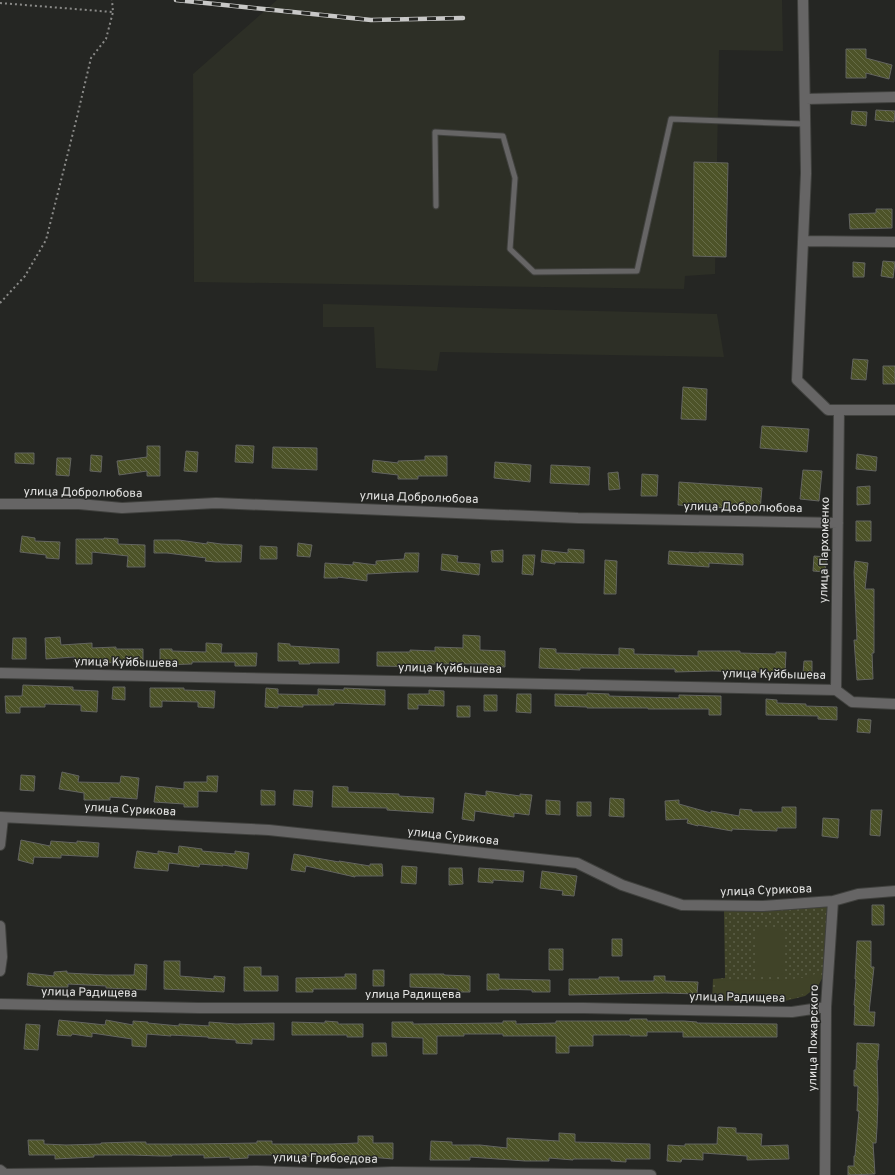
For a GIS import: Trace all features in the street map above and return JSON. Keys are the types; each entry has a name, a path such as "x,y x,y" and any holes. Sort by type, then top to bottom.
{"street":[{"path":"803,0 806,173 797,380 828,410 895,410"},
{"path":"805,99 895,97"},
{"path":"803,241 895,242"},
{"name":"улица Пархоменко","path":"836,690 839,410"},
{"name":"улица Добролюбова","path":"0,504 79,504 122,508 216,503 578,518 838,523"},
{"name":"улица Куйбышева","path":"0,673 836,690 852,702 895,704"},
{"path":"0,845 2,818"},
{"name":"улица Сурикова","path":"2,818 269,830 577,864 622,884 682,906 763,906 833,901 858,894 895,891"},
{"name":"улица Пожарского","path":"826,1175 826,1007 833,901"},
{"path":"0,926 2,957 0,971"},
{"name":"улица Радищева","path":"0,1004 199,1008 584,1008 792,1012 826,1007"},
{"name":"улица Грибоедова","path":"0,1170 5,1174 257,1171 341,1174 392,1172 651,1175"}],"lane":[{"path":"436,206 435,132 503,136 515,178 510,249 534,272 637,271 671,119 805,124"}],"path":[{"path":"0,303 26,276 46,240 78,117 91,58 106,39 113,12 112,0"},
{"path":"0,3 113,12"}],"shaded area":[{"path":"277,0 782,0 783,51 719,50 715,274 685,276 684,289 194,282 193,74"},
{"path":"323,304 717,314 724,357 440,352 437,371 376,368 374,327 323,327"}],"green space":[{"path":"831,903 825,973 818,986 805,996 785,1001 712,1001 713,979 725,978 724,908"},
{"path":"755,929 785,929 785,977 755,977"},
{"path":"821,971 817,983 810,991 799,996 785,999 755,1001 715,1000 715,981 785,980 809,977"}],"building":[{"path":"846,49 866,49 866,58 892,65 889,79 866,73 866,78 846,78"},
{"path":"876,110 895,111 894,122 875,120"},
{"path":"852,111 867,112 866,126 851,124"},
{"path":"694,162 728,163 726,257 693,256"},
{"path":"876,209 892,209 892,228 850,229 849,214 876,213"},
{"path":"883,261 895,262 893,278 881,276"},
{"path":"853,262 865,263 864,277 853,277"},
{"path":"853,359 868,360 866,380 851,379"},
{"path":"883,366 895,366 895,384 883,384"},
{"path":"683,387 707,389 706,420 681,419"},
{"path":"762,426 809,429 807,452 760,448"},
{"path":"236,445 254,446 253,463 235,462"},
{"path":"147,446 160,446 160,476 147,476 147,471 119,475 117,461 147,457"},
{"path":"273,447 317,448 317,470 272,468"},
{"path":"186,451 198,452 197,472 184,471"},
{"path":"15,453 34,453 34,464 15,463"},
{"path":"857,454 877,457 876,471 856,469"},
{"path":"91,455 102,456 101,472 90,471"},
{"path":"425,456 447,456 447,476 418,476 418,479 398,479 398,475 372,472 373,460 398,463 398,461 425,460"},
{"path":"57,458 71,458 69,476 56,475"},
{"path":"495,462 531,465 530,482 494,478"},
{"path":"551,465 590,467 589,485 550,483"},
{"path":"803,470 822,471 819,501 800,499"},
{"path":"618,472 620,489 609,490 608,473"},
{"path":"642,474 658,475 657,496 641,496"},
{"path":"679,482 762,488 760,510 678,505"},
{"path":"870,486 870,504 857,505 857,487"},
{"path":"856,521 871,521 871,541 856,541"},
{"path":"22,536 35,538 35,541 60,542 59,559 46,558 46,555 20,552"},
{"path":"76,539 118,539 118,544 145,545 145,567 127,567 128,556 92,552 92,564 76,564"},
{"path":"154,540 179,540 207,544 207,542 242,545 241,562 205,561 206,558 167,553 154,553"},
{"path":"298,543 312,545 310,557 297,556"},
{"path":"260,546 277,547 277,559 260,559"},
{"path":"568,549 584,550 584,563 555,562 555,564 541,562 542,550 568,553"},
{"path":"503,550 503,562 492,562 491,551"},
{"path":"669,551 743,554 743,565 709,563 709,567 668,564"},
{"path":"405,553 419,553 418,572 367,574 367,581 338,577 324,578 325,563 353,565 353,562 376,565 376,561 404,559"},
{"path":"442,554 458,556 457,562 480,564 479,575 441,570"},
{"path":"523,555 535,555 533,575 522,574"},
{"path":"814,556 827,557 825,572 813,571"},
{"path":"605,560 617,561 616,594 604,594"},
{"path":"855,561 868,563 865,589 874,589 874,653 872,653 873,679 857,680 854,640 857,640 854,572"},
{"path":"463,635 480,636 480,650 505,651 505,667 487,666 487,664 429,664 429,667 377,666 377,652 410,652 410,650 435,651 435,647 463,648"},
{"path":"60,637 61,645 92,643 92,648 116,647 116,649 143,649 143,664 128,664 128,661 106,663 105,660 74,662 74,657 46,659 45,638"},
{"path":"13,638 26,638 26,659 12,659"},
{"path":"206,643 222,644 221,653 257,653 256,666 235,666 235,662 192,662 192,664 160,665 160,649 172,649 172,651 206,652"},
{"path":"278,643 290,644 290,646 339,649 339,663 299,664 299,661 278,661"},
{"path":"540,648 556,649 556,653 619,655 619,648 634,649 634,654 698,656 698,651 740,651 740,653 776,654 776,652 786,652 785,673 712,671 675,672 675,669 580,668 580,670 539,668"},
{"path":"804,661 812,661 812,673 803,673"},
{"path":"23,685 73,687 73,690 98,691 97,712 81,711 81,705 45,704 45,707 20,707 20,713 6,713 5,696 22,696"},
{"path":"113,687 125,687 125,700 112,699"},
{"path":"150,688 184,688 184,690 215,691 214,708 198,707 198,702 162,701 162,707 150,707"},
{"path":"266,688 278,689 278,694 318,695 318,689 344,690 344,688 385,690 385,705 334,703 334,705 303,705 303,707 265,707"},
{"path":"429,690 444,691 444,706 418,705 418,709 408,709 408,694 429,694"},
{"path":"587,693 609,694 609,696 679,698 679,695 721,696 721,715 709,715 709,709 587,708 555,706 555,694 587,695"},
{"path":"517,694 531,694 531,713 516,712"},
{"path":"484,695 497,695 497,711 484,711"},
{"path":"766,699 777,700 777,703 837,707 837,720 818,719 818,716 766,715"},
{"path":"457,706 470,706 470,717 457,717"},
{"path":"858,719 871,720 870,733 857,732"},
{"path":"62,772 79,776 78,782 120,783 121,776 139,778 137,799 110,797 110,800 84,800 84,793 59,789"},
{"path":"21,775 35,776 34,791 20,790"},
{"path":"207,776 218,776 217,792 198,791 198,807 184,807 184,804 154,802 156,786 184,789 184,782 207,782"},
{"path":"333,786 348,787 348,792 399,794 399,796 434,798 433,813 387,810 387,808 332,807"},
{"path":"261,790 275,791 275,805 261,805"},
{"path":"294,790 313,791 312,807 293,805"},
{"path":"486,791 520,796 520,794 532,795 529,815 514,813 514,817 475,811 474,821 462,819 465,793 486,796"},
{"path":"610,798 624,799 624,817 609,816"},
{"path":"546,800 560,801 560,815 546,814"},
{"path":"679,800 679,804 711,813 711,811 739,816 740,809 752,810 752,812 782,812 782,807 796,807 796,828 777,828 777,831 732,829 732,831 687,823 688,819 666,820 665,801"},
{"path":"577,802 591,802 591,816 577,816"},
{"path":"871,810 882,810 880,836 870,835"},
{"path":"823,818 839,819 838,838 822,836"},
{"path":"21,840 50,846 51,841 99,843 98,857 61,855 61,858 34,857 33,864 18,860"},
{"path":"179,846 202,849 202,851 235,854 235,851 249,853 247,869 223,865 200,864 199,867 169,863 168,871 134,868 137,851 158,854 158,851 178,854"},
{"path":"294,854 370,866 370,864 382,864 383,876 355,877 306,866 305,872 291,870"},
{"path":"402,866 417,867 416,884 401,883"},
{"path":"449,868 462,868 463,884 449,885"},
{"path":"479,868 524,871 523,882 493,880 493,883 478,882"},
{"path":"542,871 577,876 574,896 562,895 563,891 540,888"},
{"path":"872,905 884,905 884,925 872,925"},
{"path":"612,939 622,939 622,956 612,956"},
{"path":"857,941 871,941 871,967 874,967 869,1012 875,1012 874,1026 854,1025"},
{"path":"549,949 563,949 563,970 549,970"},
{"path":"164,961 180,961 180,976 214,979 214,976 225,977 224,992 164,989"},
{"path":"135,964 147,965 146,990 68,984 68,987 43,987 27,985 28,973 54,976 54,972 67,971 67,973 134,975"},
{"path":"244,967 261,967 261,976 278,976 278,991 244,991"},
{"path":"373,970 384,970 384,986 373,986"},
{"path":"345,974 356,974 356,989 313,989 313,992 296,992 296,978 345,977"},
{"path":"410,974 470,976 470,992 458,992 458,989 410,987"},
{"path":"487,974 499,974 499,979 550,980 550,992 532,992 532,990 487,990"},
{"path":"654,976 665,976 665,981 698,982 697,994 665,993 569,995 569,979 619,977 619,981 654,981"},
{"path":"630,1019 647,1019 647,1021 684,1021 697,1023 777,1024 777,1037 683,1037 683,1032 647,1032 647,1036 593,1035 593,1046 569,1046 569,1053 556,1053 556,1036 464,1034 464,1036 437,1036 437,1054 423,1054 423,1038 392,1037 392,1022 413,1022 413,1024 503,1023 503,1021 516,1021 516,1024 556,1023 556,1021 630,1021"},
{"path":"59,1020 105,1025 106,1020 133,1025 133,1021 179,1026 179,1024 209,1026 209,1022 236,1024 274,1023 274,1040 252,1039 252,1044 236,1043 236,1040 208,1037 147,1034 146,1047 132,1046 132,1039 92,1033 92,1037 72,1034 71,1036 57,1035"},
{"path":"325,1021 338,1022 338,1024 363,1024 363,1037 347,1037 347,1035 292,1035 292,1022 325,1023"},
{"path":"26,1024 40,1025 38,1050 24,1049"},
{"path":"372,1043 386,1043 387,1056 372,1056"},
{"path":"857,1043 879,1044 877,1060 877,1128 876,1143 873,1143 875,1174 848,1175 848,1166 854,1166 859,1111 857,1111 858,1086 854,1086"},
{"path":"718,1127 736,1128 736,1133 762,1134 761,1146 788,1145 789,1159 747,1160 747,1156 703,1153 703,1160 682,1159 681,1162 667,1161 668,1145 685,1146 685,1144 717,1144"},
{"path":"559,1133 575,1134 575,1142 650,1144 650,1159 626,1159 626,1162 611,1161 611,1159 573,1160 549,1158 549,1161 525,1161 470,1157 470,1160 430,1160 431,1141 452,1142 452,1145 480,1145 507,1148 507,1138 559,1141"},
{"path":"358,1136 373,1136 373,1143 393,1143 393,1159 358,1156 280,1157 280,1155 248,1155 248,1158 230,1159 230,1157 204,1158 204,1155 94,1155 94,1157 55,1159 55,1155 29,1155 28,1140 44,1140 44,1144 66,1145 132,1142 146,1142 146,1144 257,1143 257,1141 272,1141 272,1144 332,1144 358,1143"}],"railway":[{"path":"176,0 371,20 463,18"}]}
